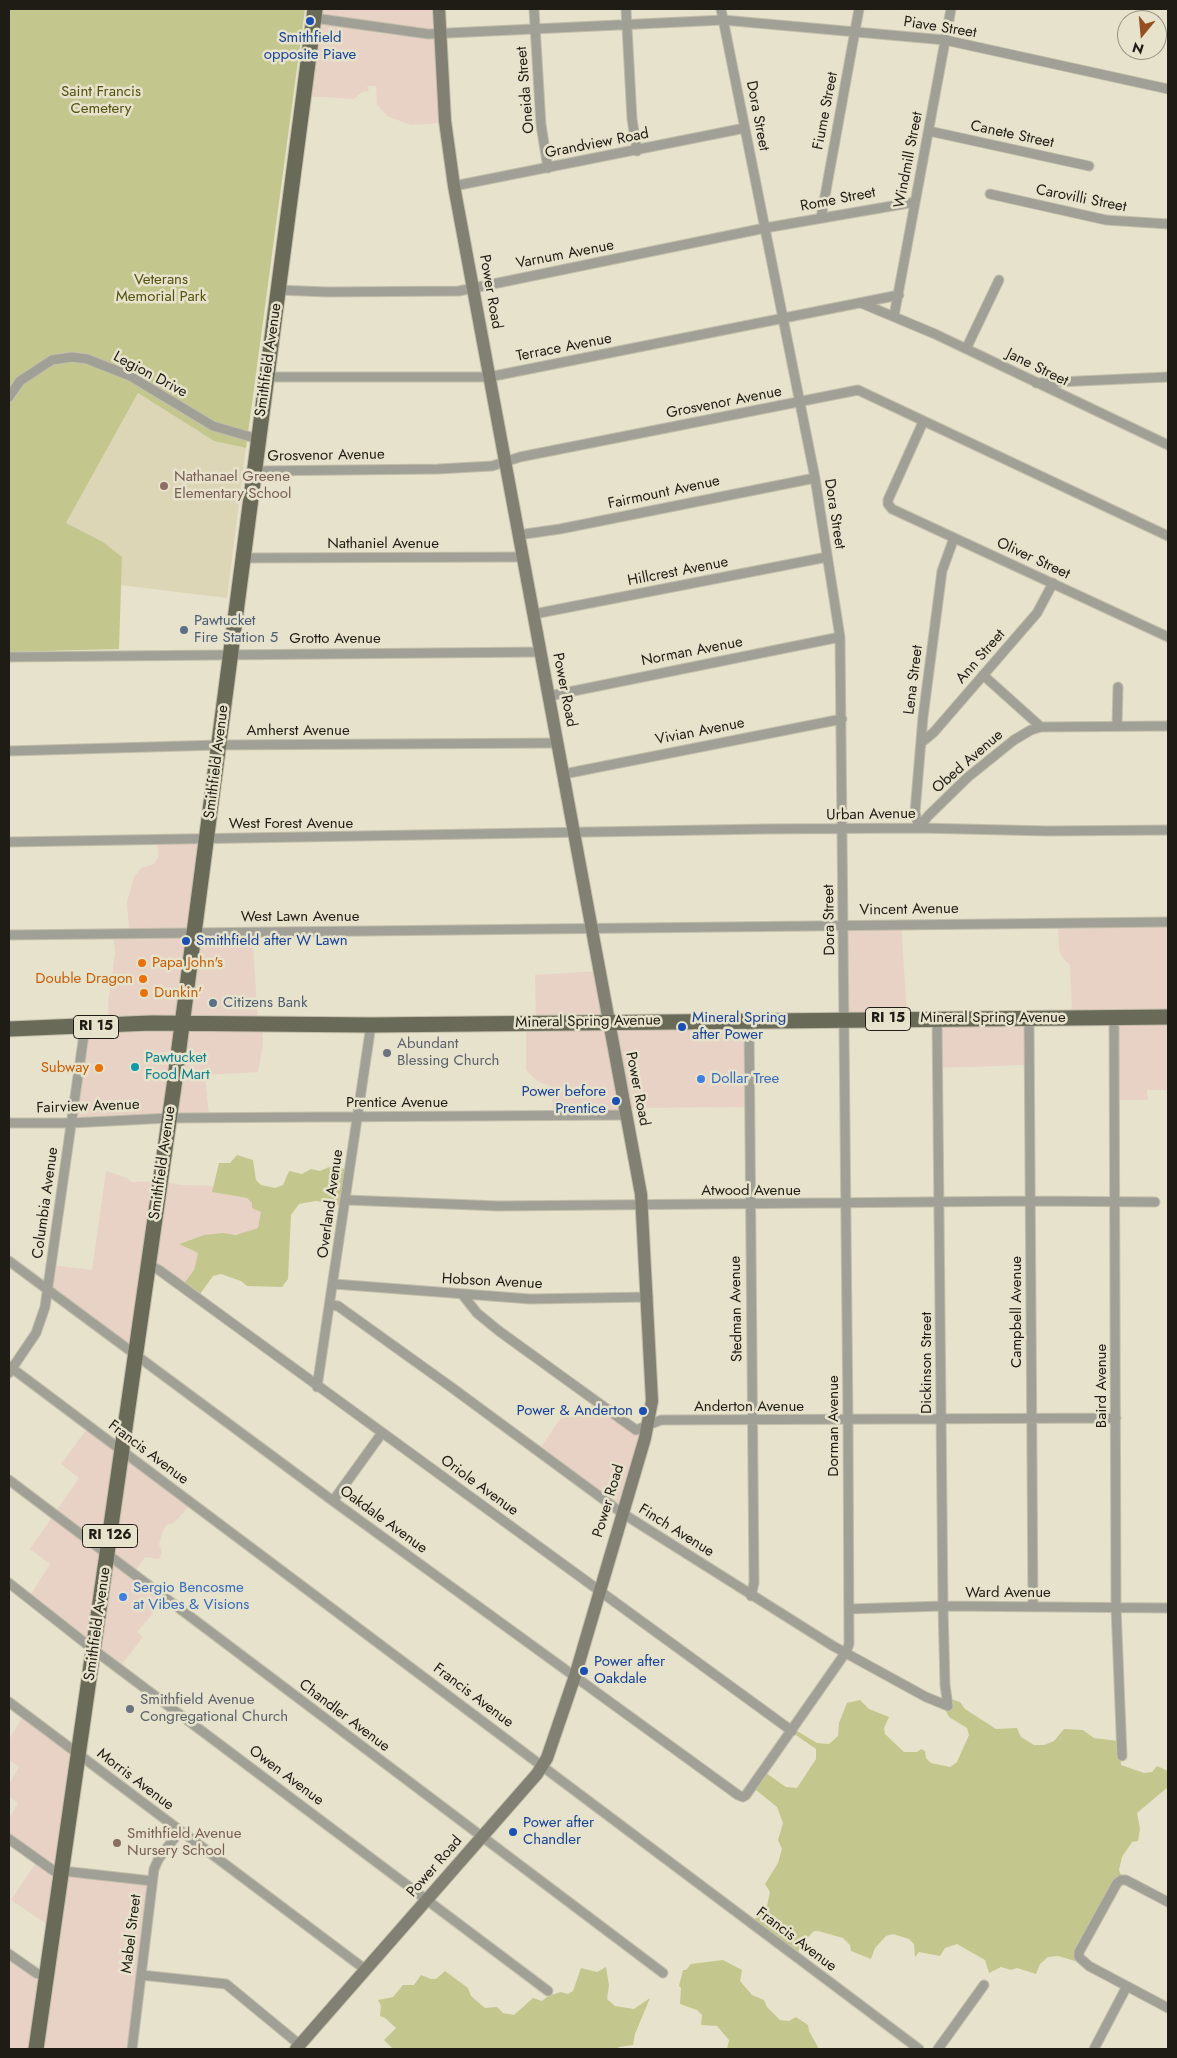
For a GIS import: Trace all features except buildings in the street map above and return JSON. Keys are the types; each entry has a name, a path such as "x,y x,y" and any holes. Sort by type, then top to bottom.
{"main road":[{"name":"Power Road","path":"298,2047 482,1837 542,1765 552,1746 600,1592 648,1425 653,1383 642,1204 454,186 445,128 438,9"},
{"name":"Smithfield Avenue","path":"36,2049 48,1977 149,1265 315,13"},
{"name":"Mineral Spring Avenue","path":"9,1029 182,1023 371,1025 749,1022 1114,1016 1168,1017"}],"street":[{"name":"Oneida Street","path":"534,9 541,125 548,168"},
{"path":"626,9 632,119 637,151"},
{"name":"Dora Street","path":"721,9 815,478 840,637 844,1020"},
{"path":"723,20 727,9"},
{"name":"Fiume Street","path":"821,218 859,9"},
{"name":"Windmill Street","path":"894,316 951,9"},
{"name":"Piave Street","path":"315,13 440,34 723,20 945,40 1168,90"},
{"name":"Grandview Road","path":"454,186 745,128"},
{"name":"Canete Street","path":"929,131 1089,166"},
{"name":"Carovilli Street","path":"990,194 1106,220 1168,224"},
{"name":"Rome Street","path":"766,228 916,202"},
{"name":"Varnum Avenue","path":"278,290 443,292 473,288 766,228"},
{"path":"966,349 999,280"},
{"name":"Terrace Avenue","path":"267,377 489,377 898,295"},
{"path":"861,303 894,316"},
{"name":"Jane Street","path":"894,316 1168,446"},
{"name":"Legion Drive","path":"9,397 20,381 52,360 72,357 86,359 144,383 212,426 258,440"},
{"path":"1036,383 1168,377"},
{"name":"Grosvenor Avenue","path":"254,471 492,466 858,390 1168,536"},
{"name":"Oliver Street","path":"923,422 888,504 892,509 1168,637"},
{"name":"Fairmount Avenue","path":"518,535 815,478"},
{"name":"Lena Street","path":"919,828 916,812 918,756 922,742 942,570 954,538"},
{"name":"Nathaniel Avenue","path":"243,558 522,557"},
{"name":"Hillcrest Avenue","path":"534,614 827,557"},
{"name":"Ann Street","path":"922,742 934,732 1037,613 1053,583"},
{"name":"Norman Avenue","path":"549,696 840,637"},
{"name":"Grotto Avenue","path":"9,656 540,652"},
{"path":"983,674 1041,727"},
{"path":"1117,726 1118,687"},
{"name":"Vivian Avenue","path":"564,774 842,719"},
{"name":"Obed Avenue","path":"919,828 928,816 989,758 1014,740 1041,727 1168,726"},
{"name":"Amherst Avenue","path":"9,751 219,746 558,743"},
{"name":"Urban Avenue","path":"573,833 919,828 1048,831 1168,830"},
{"name":"West Forest Avenue","path":"9,842 573,833"},
{"name":"Vincent Avenue","path":"591,928 1168,922"},
{"name":"West Lawn Avenue","path":"9,935 591,928"},
{"name":"Baird Avenue","path":"1114,1016 1116,1607 1122,1756"},
{"name":"Dickinson Street","path":"937,1018 942,1606 945,1685 948,1706"},
{"name":"Campbell Avenue","path":"1029,1018 1033,1606"},
{"name":"Dorman Avenue","path":"743,1797 792,1731 846,1652 849,1644 844,1020"},
{"name":"Stedman Avenue","path":"749,1022 754,1583 751,1596"},
{"name":"Overland Avenue","path":"317,1387 331,1305 371,1025"},
{"name":"Columbia Avenue","path":"10,1369 36,1332 45,1308 85,1027"},
{"name":"Prentice Avenue","path":"169,1118 626,1115"},
{"name":"Fairview Avenue","path":"9,1123 71,1123 169,1118"},
{"name":"Atwood Avenue","path":"346,1200 499,1206 1031,1201 1155,1202"},
{"name":"Oakdale Avenue","path":"9,1261 333,1501 743,1797"},
{"name":"Oriole Avenue","path":"149,1265 159,1270 317,1387 792,1731"},
{"name":"Hobson Avenue","path":"334,1284 530,1299 648,1297"},
{"name":"Anderton Avenue","path":"462,1294 477,1314 499,1332 636,1430 661,1420 752,1422 941,1418 1116,1418"},
{"name":"Finch Avenue","path":"331,1305 338,1306 622,1513 751,1596 926,1697 948,1706"},
{"name":"Francis Avenue","path":"10,1369 542,1765 919,2049"},
{"path":"333,1501 382,1433"},
{"name":"Chandler Avenue","path":"9,1480 663,1973"},
{"name":"Owen Avenue","path":"9,1583 94,1650 548,1991"},
{"name":"Ward Avenue","path":"849,1609 942,1606 1168,1608"},
{"name":"Morris Avenue","path":"9,1702 366,1970"},
{"name":"Mabel Street","path":"132,2049 152,1881 159,1858 180,1831"},
{"path":"9,1839 62,1874 152,1881"},
{"path":"1168,1902 1126,1880 1117,1882 1079,1952 1079,1957 1089,1966 1168,2008"},
{"path":"9,1954 36,1974 48,1977"},
{"path":"141,1975 226,1984 298,2047"},
{"path":"938,2049 984,1986"},
{"path":"1094,2049 1127,1986"}],"shaded area":[{"path":"315,9 439,9 443,123 411,125 387,116 377,105 376,86 367,86 369,91 362,92 354,99 304,96"},
{"name":"Nathanael Greene Elementary School","path":"138,393 214,441 246,448 227,598 120,585 122,557 66,523"},
{"path":"200,837 195,929 252,930 258,1022 262,1024 263,1044 258,1072 205,1075 209,1116 75,1121 84,1029 109,1025 108,1004 115,953 113,933 129,930 127,902 134,877 141,868 154,864 158,858 157,839"},
{"path":"1168,919 1168,1090 1147,1090 1148,1100 1114,1100 1113,1018 1072,1014 1070,965 1062,957 1059,950 1058,920"},
{"path":"845,921 901,922 907,1016 845,1018"},
{"path":"599,971 608,1018 748,1019 750,1107 625,1108 625,1113 553,1112 552,1094 549,1086 537,1081 526,1070 526,1022 536,1019 535,975"},
{"path":"941,1017 1028,1018 1026,1065 938,1068"},
{"path":"106,1171 127,1178 131,1182 161,1181 180,1185 214,1186 213,1192 247,1198 262,1212 258,1228 245,1234 205,1235 180,1243 198,1253 194,1270 182,1286 150,1263 135,1350 47,1286 51,1265 92,1270"},
{"path":"595,1399 638,1427 646,1425 623,1508 539,1450 560,1419 568,1415 583,1416"},
{"path":"89,1426 191,1504 174,1523 166,1525 159,1544 162,1552 159,1559 145,1557 134,1573 165,1599 137,1632 143,1637 120,1667 29,1597 50,1564 30,1549 79,1478 61,1464"},
{"path":"25,1712 78,1752 64,1869 150,1875 131,2049 9,2049 9,1952 48,1972 54,1929 11,1900 37,1861 9,1841 9,1818 18,1803 9,1796 9,1784 19,1767 9,1760 9,1740"}],"green space":[{"name":"Veterans Memorial Park","path":"9,9 305,9 246,448 214,441 138,393 66,523 103,542 122,557 119,649 9,652"},
{"path":"237,1155 253,1160 256,1180 261,1185 275,1188 283,1185 289,1171 302,1174 311,1169 320,1171 329,1167 349,1169 343,1206 316,1201 299,1204 291,1215 288,1279 282,1287 247,1286 241,1281 221,1274 213,1276 198,1297 182,1286 194,1270 198,1253 179,1244 204,1235 223,1233 236,1235 258,1228 261,1212 252,1208 252,1203 247,1198 212,1192 219,1163 230,1163"},
{"path":"943,1696 960,1702 965,1709 996,1729 1017,1728 1021,1737 1034,1745 1044,1745 1054,1741 1064,1729 1083,1730 1094,1738 1118,1741 1121,1765 1144,1773 1152,1772 1157,1766 1168,1771 1168,1787 1137,1813 1140,1829 1138,1841 1132,1842 1122,1857 1119,1870 1122,1878 1079,1959 1075,1961 1058,1956 1048,1957 1040,1964 1036,1974 1017,1968 1011,1970 1001,1967 989,1973 985,1960 957,1944 945,1948 940,1956 919,1952 915,1957 914,1944 909,1939 893,1934 886,1936 875,1948 871,1959 851,1951 850,1945 843,1938 818,1931 814,1931 807,1938 796,1955 752,1922 767,1906 770,1892 765,1884 778,1863 782,1849 778,1840 783,1823 777,1807 751,1786 763,1771 786,1787 797,1788 816,1759 816,1749 790,1731 792,1728 817,1743 829,1744 838,1736 839,1723 847,1703 860,1700 869,1709 889,1717 884,1728 885,1734 904,1752 917,1752 921,1749 925,1751 926,1758 931,1763 950,1767 957,1762 969,1735 967,1728 949,1717 941,1701"},
{"path":"723,1960 742,1970 740,1981 752,1995 764,2000 767,2007 780,2020 789,2021 796,2017 808,2025 809,2031 819,2049 727,2049 729,2040 717,2026 701,2025 702,2015 697,2010 680,2004 681,1988 679,1986 683,1970 686,1970 691,1964"},
{"path":"606,1967 609,1985 607,1999 615,2006 634,2009 650,1998 635,2034 633,2045 617,2049 393,2049 384,2040 396,2028 380,2016 381,2006 378,2000 393,1997 403,1985 414,1985 421,1975 436,1979 445,1971 468,1988 471,1996 485,2008 497,2007 503,2013 514,2015 533,1998 542,2001 548,1996 561,1992 568,1994 573,1991 581,1968 597,1972"}],"place":[{"name":"Smithfield opposite Piave","path":"310,21"},
{"name":"Nathanael Greene Elementary School","path":"164,486"},
{"name":"Pawtucket Fire Station 5","path":"184,630"},
{"name":"Smithfield after W Lawn","path":"186,941"},
{"name":"Papa John's","path":"142,963"},
{"name":"Double Dragon","path":"143,979"},
{"name":"Dunkin'","path":"144,993"},
{"name":"Citizens Bank","path":"213,1003"},
{"name":"Mineral Spring after Power","path":"682,1027"},
{"name":"Abundant Blessing Church","path":"387,1053"},
{"name":"Pawtucket Food Mart","path":"135,1067"},
{"name":"Subway","path":"99,1068"},
{"name":"Dollar Tree","path":"701,1079"},
{"name":"Power before Prentice","path":"616,1101"},
{"name":"Power & Anderton","path":"643,1411"},
{"name":"Sergio Bencosme at Vibes & Visions","path":"123,1597"},
{"name":"Power after Oakdale","path":"584,1671"},
{"name":"Smithfield Avenue Congregational Church","path":"130,1709"},
{"name":"Power after Chandler","path":"513,1832"},
{"name":"Smithfield Avenue Nursery School","path":"117,1843"}],"park label":[{"name":"Saint Francis Cemetery","path":"101,100"}]}
